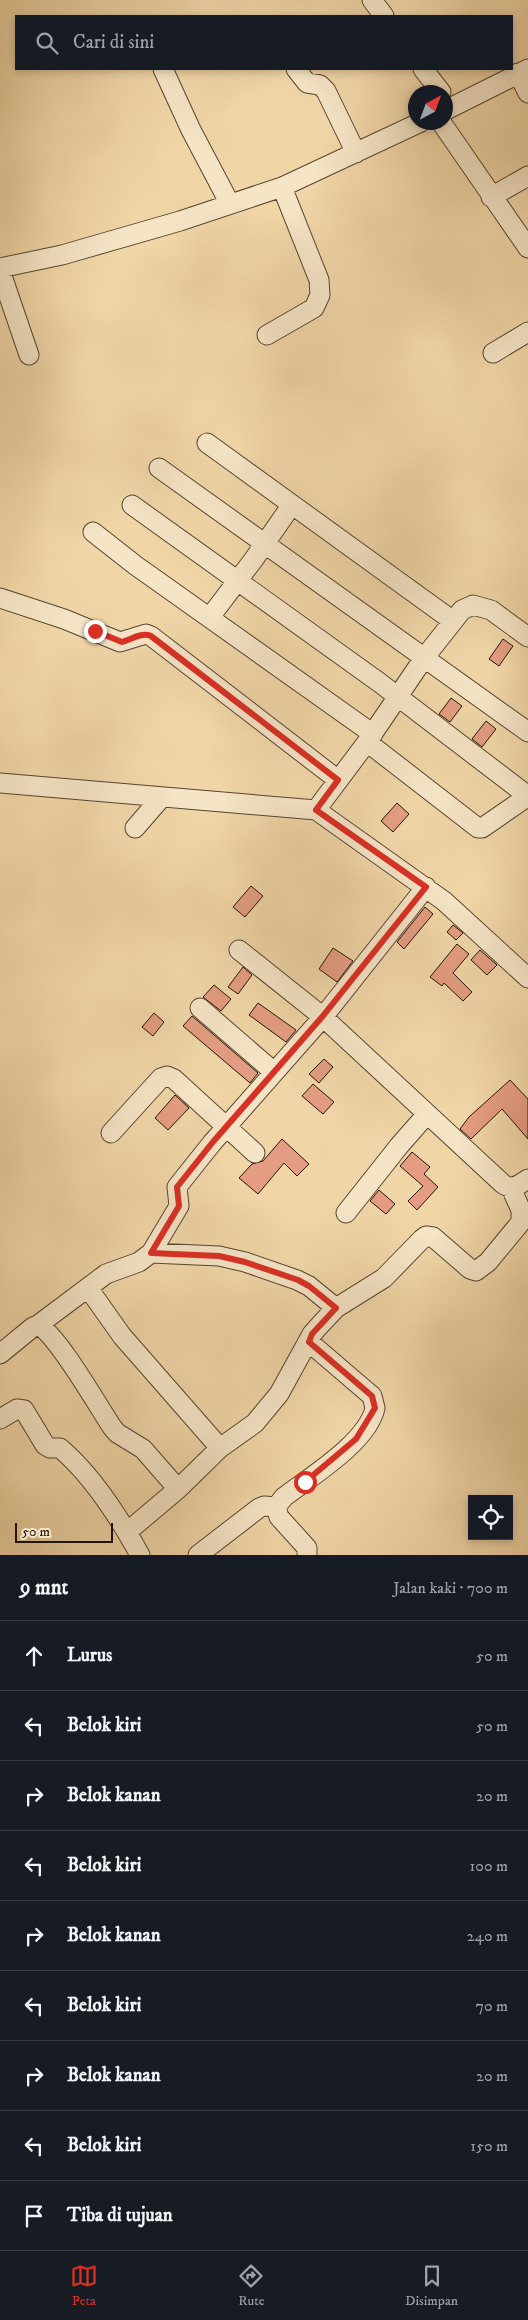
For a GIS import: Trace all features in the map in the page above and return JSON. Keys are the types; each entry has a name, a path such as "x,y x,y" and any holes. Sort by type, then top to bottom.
{"street":[{"path":"372,0 383,15"},
{"path":"163,70 191,130 230,204"},
{"path":"297,70 307,83 320,85 326,90 356,153"},
{"path":"424,70 433,85"},
{"path":"453,102 523,71 528,93"},
{"path":"453,122 491,197 528,248"},
{"path":"29,355 0,269 180,221 282,187 408,128"},
{"path":"491,197 528,176"},
{"path":"267,335 314,308 320,294 319,280 282,187"},
{"path":"493,353 528,333"},
{"path":"207,443 291,506 453,621"},
{"path":"159,468 528,732"},
{"path":"93,532 210,617 370,738 478,828 483,828 528,796 397,697 132,505"},
{"path":"210,617 291,506"},
{"path":"0,598 64,618 120,642 146,634 151,636 338,780"},
{"path":"316,810 370,738 424,658 462,610 473,605 491,610 528,637"},
{"path":"0,783 316,810 426,887 466,920 528,978"},
{"path":"135,828 161,798"},
{"path":"0,1354 106,1274 139,1262 151,1253 179,1206 177,1187 226,1127 322,1017 426,887"},
{"path":"239,950 322,1017 506,1187 511,1188 528,1179"},
{"path":"200,1008 274,1072"},
{"path":"111,1133 161,1078 167,1076 174,1079 256,1153"},
{"path":"346,1213 427,1114"},
{"path":"127,1532 178,1489 220,1448 243,1433 267,1409 279,1394 312,1334 336,1308 384,1278 426,1236 433,1237 470,1269 476,1270 480,1268 521,1222 521,1210 511,1188"},
{"path":"151,1253 219,1256 245,1262 298,1280 336,1308"},
{"path":"88,1288 122,1336 220,1448"},
{"path":"38,1325 44,1328 67,1358 117,1433 143,1449 178,1489"},
{"path":"276,1507 284,1498 349,1446 363,1430 375,1408 372,1396 309,1342"},
{"path":"0,1419 17,1409 24,1410 45,1445 50,1448 60,1448 88,1476 127,1532 140,1555"},
{"path":"198,1555 259,1508 264,1506 276,1507"},
{"path":"276,1507 279,1517 307,1548 308,1555"}],"building":[{"path":"503,639 513,646 499,666 489,659"},
{"path":"451,698 462,706 450,722 439,714"},
{"path":"486,721 496,729 482,747 472,739"},
{"path":"397,803 409,814 393,832 381,821"},
{"path":"251,886 263,896 245,917 233,907"},
{"path":"425,907 433,914 404,949 397,942"},
{"path":"453,925 463,933 456,940 447,932"},
{"path":"457,944 469,954 453,973 472,992 463,1001 444,983 442,986 430,977"},
{"path":"333,948 353,961 337,982 319,969"},
{"path":"480,950 497,965 487,975 471,960"},
{"path":"243,967 252,975 238,994 228,987"},
{"path":"214,985 231,999 221,1011 203,997"},
{"path":"258,1003 296,1030 286,1042 249,1015"},
{"path":"154,1013 164,1022 153,1036 142,1027"},
{"path":"192,1016 258,1073 250,1083 183,1026"},
{"path":"324,1059 333,1067 319,1083 309,1074"},
{"path":"510,1080 528,1099 528,1139 502,1109 471,1139 460,1129 469,1117"},
{"path":"313,1084 334,1102 323,1114 302,1096"},
{"path":"175,1095 189,1108 168,1130 155,1118"},
{"path":"282,1139 309,1164 297,1176 284,1163 258,1194 239,1178 252,1164 263,1161"},
{"path":"412,1152 430,1167 424,1174 438,1187 417,1210 408,1201 423,1186 400,1166"},
{"path":"379,1190 395,1204 386,1214 370,1201"}],"route":[{"path":"95,631 120,642 146,634 151,636 240,707 338,780 316,810 426,887 322,1017 212,1143 177,1187 179,1206 151,1253 219,1256 245,1262 298,1280 320,1294 336,1308 312,1334 309,1342 372,1396 375,1408 356,1439 305,1482"}]}
